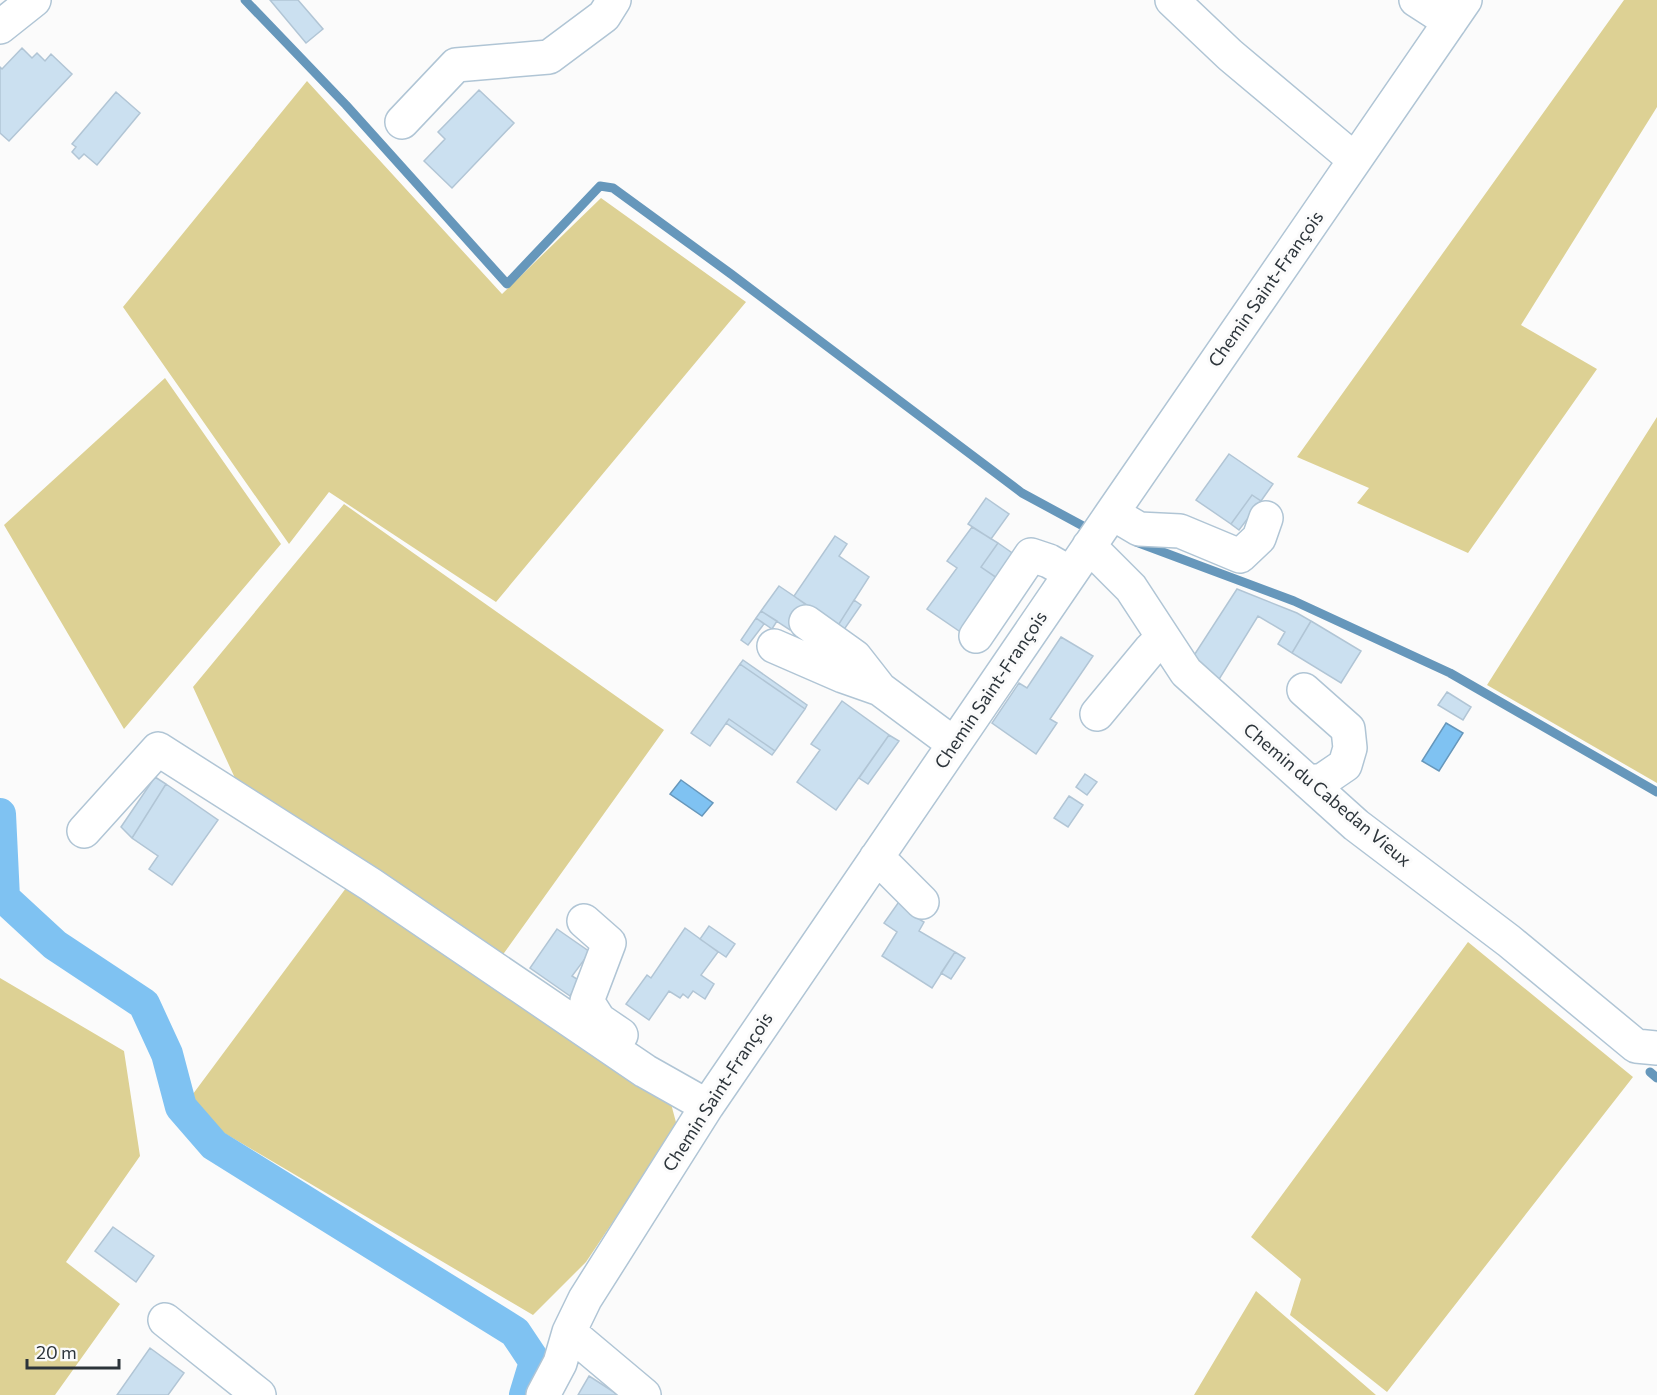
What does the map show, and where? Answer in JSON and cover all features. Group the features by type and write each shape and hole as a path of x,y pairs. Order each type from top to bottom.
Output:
{"street":[{"path":"0,27 34,0"},
{"path":"402,122 456,65 549,57 604,16 614,0"},
{"path":"1172,0 1230,55 1355,160"},
{"path":"1416,0 1457,11"},
{"name":"Chemin Saint-François","path":"543,1395 560,1363 569,1332 585,1299 696,1100 876,858 1457,11"},
{"path":"1100,530 1180,531 1240,556 1259,538 1266,518"},
{"name":"Chemin du Cabedan Vieux","path":"1100,530 1131,588 1186,672 1356,825 1509,941 1636,1046 1657,1048"},
{"path":"976,636 1031,555 1049,561 1070,573"},
{"path":"806,622 855,657 880,689 954,744"},
{"path":"1097,714 1162,638"},
{"path":"774,646 843,676 880,689"},
{"path":"1304,690 1348,729 1350,748 1345,765 1323,780 1308,782"},
{"path":"84,831 158,749 370,884 645,1071 696,1100"},
{"path":"876,858 921,902"},
{"path":"584,921 609,943 587,1001 600,1020 672,1071 696,1100"},
{"path":"165,1320 259,1395"},
{"path":"569,1332 644,1395"}],"shaded area":[{"path":"1624,0 1657,0 1657,107 1521,325 1597,369 1468,553 1357,503 1369,488 1297,457"},
{"path":"307,81 502,294 601,198 746,302 496,602 329,492 289,544 123,307"},
{"path":"165,378 281,544 124,729 4,525"},
{"path":"1657,417 1657,783 1487,685"},
{"path":"344,504 664,730 499,960 240,789 193,687"},
{"path":"346,888 618,1071 670,1100 677,1126 586,1262 533,1315 219,1130 190,1098"},
{"path":"1468,942 1633,1077 1387,1392 1290,1315 1301,1279 1251,1237"},
{"path":"0,978 124,1051 140,1156 66,1262 120,1304 55,1395 0,1395"},
{"path":"1256,1291 1376,1395 1194,1395"}],"water":[{"path":"1446,723 1463,733 1439,771 1422,761"},
{"path":"681,780 713,803 702,816 670,794"}],"building":[{"path":"270,0 298,0 323,29 306,43"},
{"path":"22,48 32,58 37,53 45,61 51,54 72,74 9,141 0,133 0,67 2,69"},
{"path":"479,90 514,123 452,188 424,161 445,139 438,132"},
{"path":"116,92 140,113 97,165 84,154 79,159 72,152 76,147 72,144"},
{"path":"1229,454 1273,484 1261,501 1252,495 1231,524 1196,500"},
{"path":"1252,495 1261,501 1239,530 1231,524"},
{"path":"986,498 1009,514 991,539 968,524"},
{"path":"972,527 998,543 981,567 1000,580 962,633 927,609 957,568 947,561"},
{"path":"835,536 847,544 839,556 869,577 837,627 794,596"},
{"path":"998,543 1018,557 1001,581 981,567"},
{"path":"779,586 807,605 790,630 761,611"},
{"path":"1237,589 1311,621 1292,653 1278,644 1285,632 1258,616 1218,681 1189,663"},
{"path":"854,600 861,605 843,631 837,627"},
{"path":"761,611 777,621 772,629 756,618"},
{"path":"756,618 764,624 748,645 741,640"},
{"path":"1311,621 1361,651 1341,683 1292,653"},
{"path":"1061,637 1093,656 1050,719 1057,723 1036,754 992,723 1019,683 1027,688"},
{"path":"743,660 807,705 805,709 740,664"},
{"path":"740,664 805,709 775,751 729,719 710,746 691,733"},
{"path":"1447,692 1471,707 1463,720 1438,705"},
{"path":"842,701 889,735 836,810 797,782 820,750 811,744"},
{"path":"729,719 775,751 772,755 726,723"},
{"path":"889,735 899,741 868,784 859,778"},
{"path":"1085,774 1097,782 1087,795 1076,787"},
{"path":"155,777 166,784 132,838 121,827"},
{"path":"166,784 218,820 172,885 149,869 158,856 132,838"},
{"path":"1069,796 1083,805 1068,827 1054,818"},
{"path":"903,896 915,904 910,914 924,922 919,931 955,952 932,988 882,956 897,932 884,923"},
{"path":"709,926 735,944 726,957 700,939"},
{"path":"685,928 718,952 701,975 714,984 705,999 693,991 688,998 683,994 680,998 669,991 649,1020 626,1004 647,975 651,978"},
{"path":"557,929 590,952 572,976 580,981 570,996 530,968"},
{"path":"955,952 965,958 951,979 941,973"},
{"path":"113,1227 154,1256 136,1282 95,1251"},
{"path":"150,1348 184,1373 168,1395 117,1395"},
{"path":"589,1376 617,1394 578,1395"}],"waterway":[{"path":"245,0 346,105 507,284 600,186 613,188 1022,493 1083,526 1094,529"},
{"path":"1136,542 1294,601 1450,673 1657,792"},
{"path":"0,814 4,898 55,945 144,1004 167,1054 181,1107 214,1145 515,1332 535,1362 525,1395"},
{"path":"1650,1072 1657,1078"}]}
